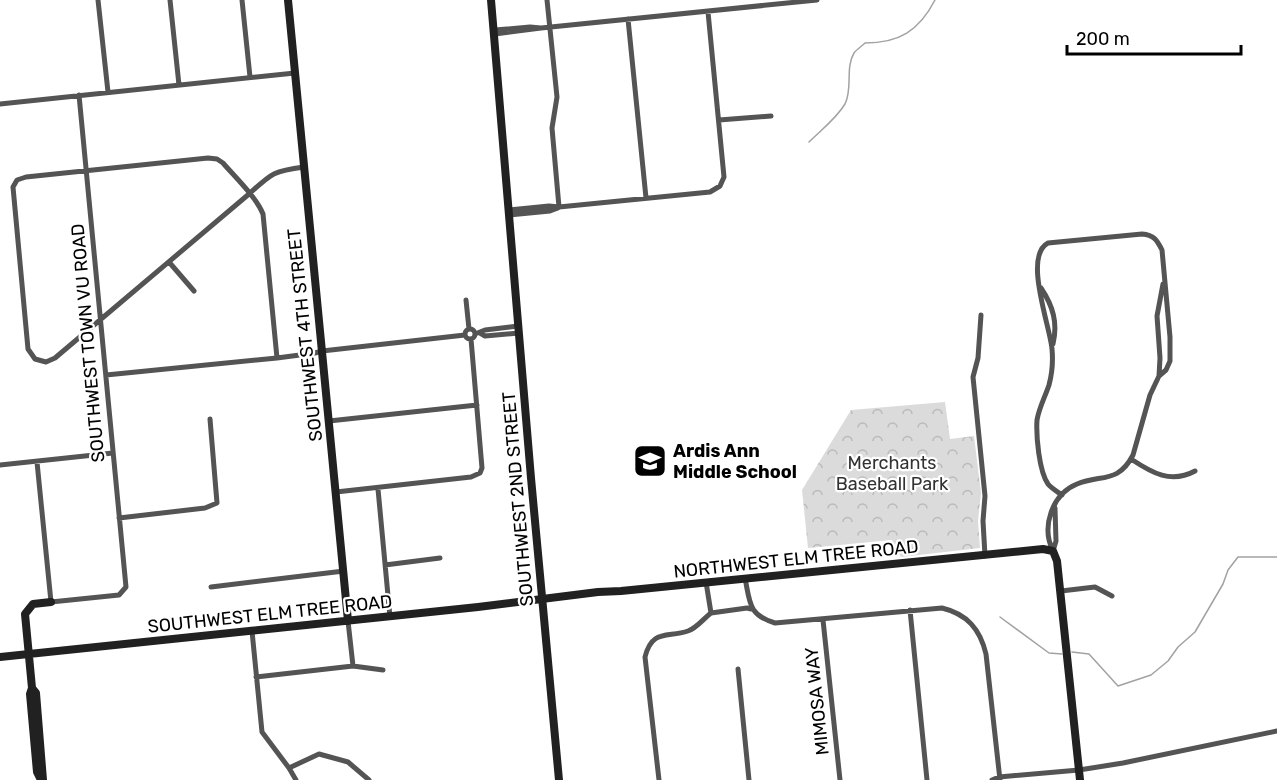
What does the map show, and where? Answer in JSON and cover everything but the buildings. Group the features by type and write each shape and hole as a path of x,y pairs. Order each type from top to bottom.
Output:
{"street":[{"path":"98,0 108,93"},
{"path":"170,0 179,85"},
{"path":"242,0 250,78"},
{"name":"SOUTHWEST 4TH STREET","path":"288,0 353,666"},
{"name":"SOUTHWEST 2ND STREET","path":"491,0 559,780"},
{"path":"547,0 557,98 552,128 560,207"},
{"path":"495,32 817,0"},
{"path":"509,213 550,211 560,207 710,192 720,186 724,177 708,12"},
{"path":"628,19 646,198"},
{"path":"0,104 295,73"},
{"name":"SOUTHWEST TOWN VU ROAD","path":"51,602 119,595 126,587 79,95"},
{"path":"719,120 771,116"},
{"path":"277,358 263,214 249,194 223,163 213,158 23,177 14,183 13,190 28,349 32,357 48,362 101,320 249,194 278,171 304,167"},
{"path":"1052,348 1044,316 1037,263 1042,246 1048,243 1151,235 1157,240 1162,250 1170,337 1170,361 1166,370 1159,376"},
{"path":"169,262 194,291"},
{"path":"1080,780 1058,561 1053,551 1056,541 1055,507 1069,488 1080,482 1110,477 1119,473 1131,459 1150,396 1159,376 1157,316 1164,277"},
{"path":"1040,285 1051,304 1056,320 1056,333 1052,348 1050,383 1037,421 1038,446 1041,468 1048,485 1062,495"},
{"path":"336,492 471,477 480,473 482,468 475,336 470,329 466,300"},
{"path":"981,315 978,358 973,377 986,496 983,521 985,556"},
{"path":"465,335 465,332 470,329"},
{"path":"106,375 277,358 465,335 468,339 485,330 518,330"},
{"path":"329,421 477,405"},
{"path":"119,518 213,506 217,503 210,419"},
{"path":"0,465 113,453"},
{"path":"1131,459 1151,472 1174,478 1195,471"},
{"path":"37,462 51,602 33,604 25,614 32,688 36,693 42,780"},
{"path":"378,489 390,616"},
{"name":"NORTHWEST ELM TREE ROAD","path":"542,599 1043,549 1053,551"},
{"path":"385,565 440,558"},
{"path":"211,587 344,571"},
{"path":"745,578 751,609"},
{"path":"706,582 711,613"},
{"path":"1061,591 1095,587 1112,596"},
{"name":"SOUTHWEST ELM TREE ROAD","path":"0,657 542,599"},
{"path":"659,780 645,657 647,648 657,637 688,631 711,613 747,608 762,619 775,622 823,620 942,608 959,613 968,620 982,638 986,654 999,779"},
{"path":"910,610 927,780"},
{"name":"MIMOSA WAY","path":"823,620 840,780"},
{"path":"252,631 262,732 296,780"},
{"path":"256,677 353,666 383,670"},
{"path":"738,669 749,780"},
{"path":"992,780 1123,763 1277,731"},
{"path":"289,768 318,754 348,762 369,780"}],"green space":[{"name":"Merchants Baseball Park","path":"945,402 950,439 974,436 981,493 978,521 980,548 901,557 892,540 808,548 802,490 851,410"}],"waterway":[{"path":"809,142 845,104 849,91 851,59 855,52 865,43 888,41 907,33 922,20 935,0"},
{"path":"1072,652 1089,654 1118,686 1151,675 1168,661 1178,647 1195,632 1223,584 1228,570 1238,557 1277,557"},
{"path":"1000,617 1049,653 1062,654"}],"place":[{"name":"Ardis Ann Middle School","path":"650,461"}]}
